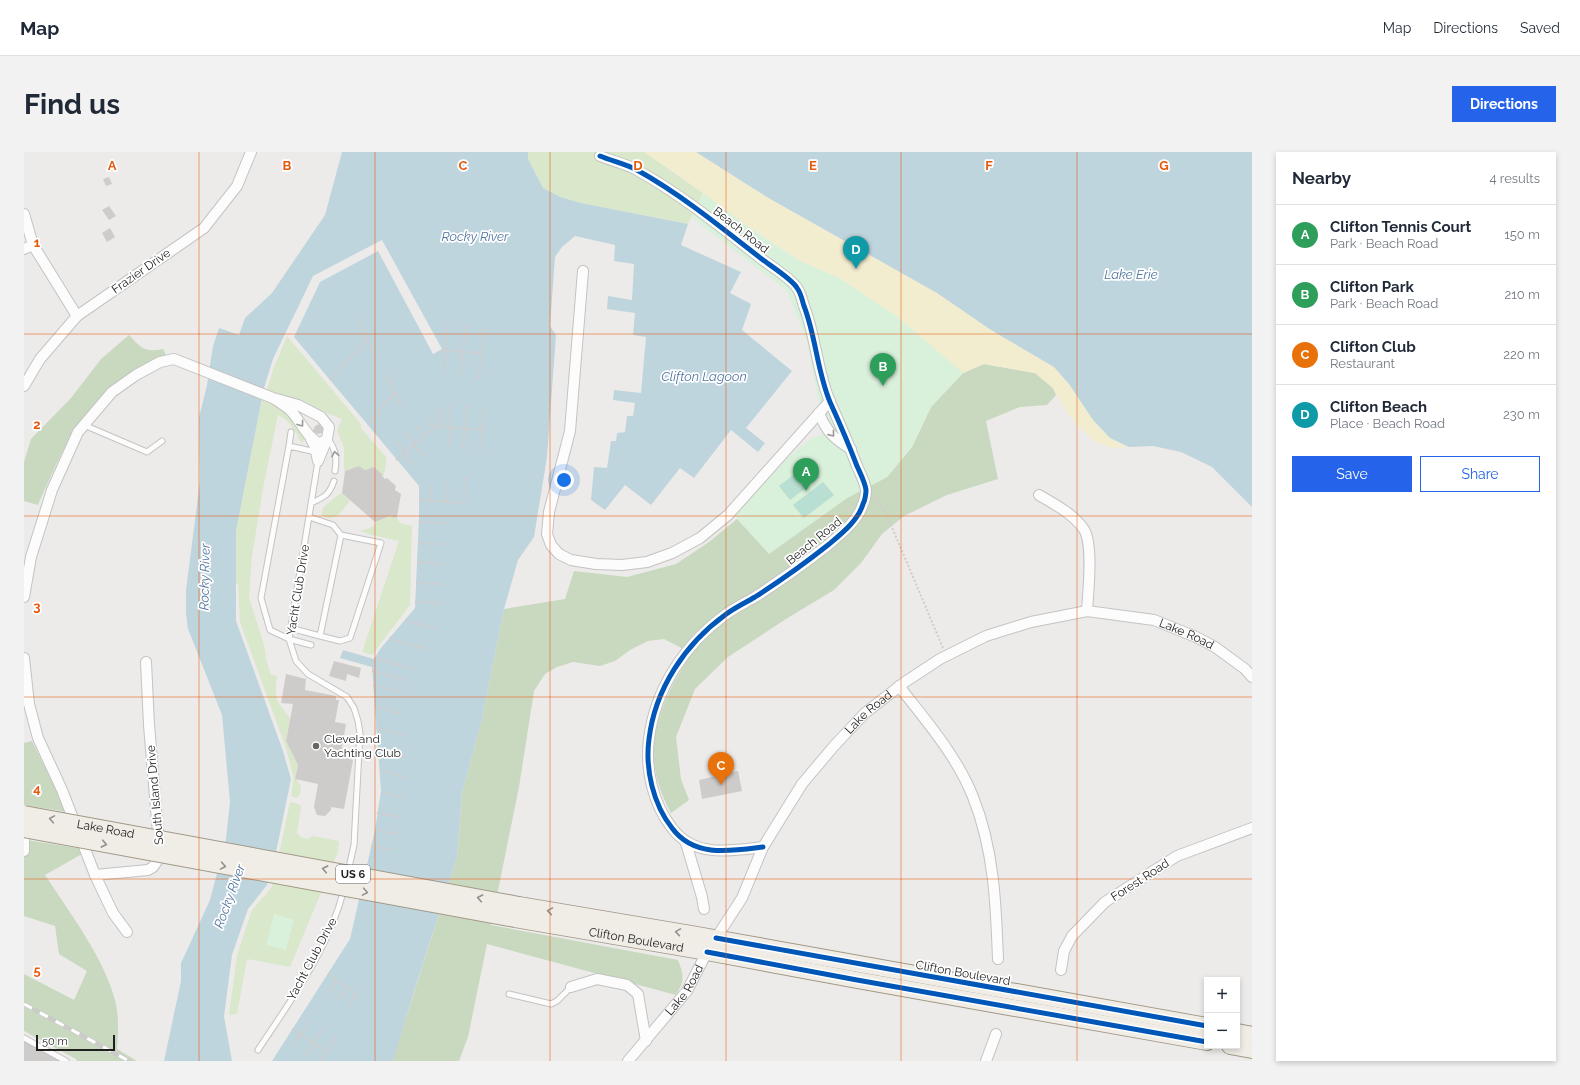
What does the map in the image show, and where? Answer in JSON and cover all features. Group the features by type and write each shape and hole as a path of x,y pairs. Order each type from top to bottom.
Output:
{"main road":[{"name":"Lake Road","path":"24,814 186,851"},
{"name":"Lake Road","path":"24,828 186,851"},
{"name":"Clifton Boulevard","path":"186,851 517,912 707,952 1204,1041"},
{"name":"Clifton Boulevard","path":"517,912 716,938 1204,1025"},
{"path":"1240,1033 1252,1035"},
{"path":"1240,1048 1252,1050"}],"street":[{"name":"Frazier Drive","path":"24,386 40,359 77,316 204,228 237,186 251,152"},
{"name":"Beach Road","path":"600,156 635,169 687,201 797,286 808,315 818,366 830,401 839,419 866,490 863,506 854,520 844,531 804,564 726,614 702,634 684,654 663,691 651,722 648,744 650,772 657,801 672,830 686,843 700,848 728,852 763,847"},
{"path":"24,214 29,247 77,316"},
{"path":"582,271 570,431 549,512 547,534 551,545 559,554 571,560 596,564 622,565 647,562 672,553 700,538 728,514 830,401"},
{"path":"24,597 31,557 52,490 78,432 112,392 136,375 160,362 174,359 273,398 298,405 321,417 329,427 327,439 320,443 316,443 290,410 273,398"},
{"path":"820,413 824,426 837,441 851,450"},
{"path":"310,437 317,457"},
{"name":"Yacht Club Drive","path":"317,457 327,439"},
{"path":"1039,495 1064,510 1084,529 1090,552 1088,611"},
{"name":"Lake Road","path":"628,1061 687,992 707,952 742,898 763,847 802,784 834,746 865,713 899,686 946,656 986,636 1031,622 1088,611 1154,620 1196,637 1215,647 1245,669 1252,677"},
{"path":"24,658 29,704 38,738 62,790 95,875 113,913 127,932"},
{"name":"South Island Drive","path":"95,875 148,870 153,867 160,857 149,725 146,662"},
{"path":"899,686 936,733 958,768 973,797 989,850 996,898 998,959"},
{"path":"24,828 24,851"},
{"name":"Forest Road","path":"1061,970 1064,951 1072,936 1105,902 1177,856 1252,828"},
{"name":"Beach Road","path":"686,843 702,897 704,909"},
{"path":"571,987 598,979 627,985 638,994 646,1041"},
{"path":"986,1061 996,1034"}],"lane":[{"path":"84,425 147,452 162,441"},
{"path":"291,432 261,598 270,630 289,639 311,646"},
{"path":"327,439 334,448 336,455 335,472"},
{"path":"289,446 317,457"},
{"name":"Yacht Club Drive","path":"317,457 309,517 289,639 296,661 308,674 347,697 354,708 358,721 360,733 354,846 347,876"},
{"path":"311,503 325,496 331,490 334,481"},
{"path":"290,628 340,641 350,638 381,544 341,535 333,525 309,517"},
{"path":"320,636 341,535"},
{"name":"Yacht Club Drive","path":"258,1050 303,981 321,947 339,907 345,884"},
{"path":"509,994 551,1004 557,1001 571,987"},
{"path":"24,1038 66,1061"}],"path":[{"path":"358,317 375,357"},
{"path":"442,373 448,322"},
{"path":"460,376 466,325"},
{"path":"479,378 484,327"},
{"path":"330,380 367,339"},
{"path":"444,350 481,353"},
{"path":"387,375 402,408"},
{"path":"368,424 395,392"},
{"path":"449,404 449,446"},
{"path":"463,447 466,405"},
{"path":"438,426 440,408"},
{"path":"480,451 484,408"},
{"path":"426,418 434,428"},
{"path":"416,426 425,436"},
{"path":"396,460 438,426 482,430"},
{"path":"406,433 425,457"},
{"path":"397,442 414,466"},
{"path":"419,500 464,503 465,478"},
{"path":"446,480 446,502"},
{"path":"430,501 431,485"},
{"path":"866,490 874,496 886,513 946,656"},
{"path":"419,522 447,523"},
{"path":"418,543 446,544"},
{"path":"417,562 445,564"},
{"path":"416,583 442,584"},
{"path":"415,602 441,603"},
{"path":"406,619 408,621 435,628"},
{"path":"390,637 394,640 429,649"},
{"path":"375,658 414,669"},
{"path":"372,671 405,680"},
{"path":"374,684 400,692"},
{"path":"375,706 402,714"},
{"path":"376,728 404,735"},
{"path":"378,750 405,757"},
{"path":"380,771 382,770 407,778"},
{"path":"381,792 404,798"},
{"path":"377,813 401,817"},
{"path":"374,830 398,834"},
{"path":"371,846 395,850"},
{"path":"328,974 357,994 349,1006"},
{"path":"328,993 336,980"},
{"path":"338,1000 347,986"},
{"path":"292,1048 310,1020"},
{"path":"305,1056 323,1028"},
{"path":"292,1030 326,1051"},
{"path":"320,1061 336,1036"}],"green space":[{"path":"528,152 644,152 703,193 688,224 581,203 560,197 543,188 528,159"},
{"path":"703,193 744,224 798,260 839,278 895,315 963,373 931,407 912,447 887,477 847,498 769,554 734,515 786,459 812,438 825,434 807,342 787,291 691,217"},
{"path":"129,335 140,346 147,350 163,349 167,357 119,383 100,399 88,412 68,441 38,505 24,501 24,462 31,439 71,398 101,359"},
{"path":"287,336 361,424 361,428 387,458 383,478 382,474 374,467 365,470 359,466 344,471 344,448 337,430 342,419 267,390 273,370"},
{"path":"984,364 1035,373 1053,388 1056,395 1047,405 1020,407 986,421 998,479 947,495 904,516 882,534 861,563 834,590 728,657 695,689 676,737 681,779 689,800 671,813 663,797 658,781 654,752 658,722 663,707 672,685 691,653 664,639 648,641 630,650 615,661 600,666 573,662 557,667 545,674 534,691 519,787 491,925 678,960 683,978 676,995 487,944 468,1037 459,1061 392,1061 457,858 462,793 482,719 504,609 565,599 574,571 627,577 676,564 709,542 737,519 769,553 847,498 887,477 912,447 931,407 963,373"},
{"path":"262,399 280,407 290,414 305,438 302,443 289,423 278,415 264,483 252,556 249,597 264,645 271,675 277,676 277,699 290,718 286,741 298,765 295,779 298,780 298,783 301,785 300,794 297,798 291,796 294,779 286,748 240,622 238,584 235,584 236,531"},
{"path":"809,463 820,477 790,500 779,486"},
{"path":"823,482 834,495 804,518 793,505"},
{"path":"342,493 350,501 341,512 330,518 321,515 323,508"},
{"path":"390,516 393,518 397,517 400,523 412,526 410,605 372,655 362,652 399,541 360,531 370,528 377,521"},
{"path":"32,741 67,812 24,805 24,743"},
{"path":"290,802 299,804 301,807 297,833 301,837 307,839 313,836 339,841 338,852 290,967 247,959 237,1014 229,1015 237,955 252,910 272,887"},
{"path":"27,840 89,850 45,875 86,937 104,970 111,987 118,1015 117,1049 137,1061 77,1061 76,1059 24,1031 24,974 74,1000 87,971 59,954 55,926 24,916 24,857"},
{"path":"274,914 294,920 286,950 266,945"}],"sand":[{"path":"644,152 696,152 765,196 937,293 991,330 1054,367 1069,384 1093,420 1110,438 1129,447 1112,448 1096,442 1082,430 1067,413 1053,388 1035,373 984,364 963,373 895,315 839,278 799,260 744,224 681,177"}],"water":[{"name":"Rocky River","path":"342,152 528,152 528,159 543,188 560,197 581,203 688,224 681,245 741,272 730,293 751,304 742,330 792,371 746,428 765,443 758,452 731,430 694,478 680,468 651,505 625,485 605,510 591,500 594,467 607,468 611,441 616,441 617,433 625,432 627,416 633,416 635,403 613,400 614,390 641,393 646,337 633,335 635,313 607,309 608,296 632,300 634,264 614,261 615,245 575,236 562,247 555,257 550,326 556,335 547,457 534,537 518,560 504,609 482,719 462,793 457,858 394,1058 392,1061 272,1061 350,939 375,830 381,791 372,667 340,658 343,650 374,659 381,648 415,608 419,516 419,486 294,337 320,282 378,251 433,354 442,349 382,240 313,276 273,359 264,388 236,531 236,621 283,751 291,779 275,857 267,885 248,909 232,955 224,1016 232,1061 164,1061 181,981 181,963 210,900 226,839 230,802 222,715 188,629 186,614 186,590 200,481 199,417 207,385 213,346 219,328 239,335 245,318 272,293 325,215"},
{"name":"Lake Erie","path":"696,152 1252,152 1252,507 1212,467 1181,452 1153,446 1129,447 1110,438 1093,420 1069,384 1054,367 991,330 937,293 765,196"}],"building":[{"path":"109,177 112,184 106,186 103,179"},
{"path":"109,206 116,216 109,220 102,210"},
{"path":"110,228 115,237 107,242 102,233"},
{"path":"319,424 323,428 322,433 317,434 313,431 315,426"},
{"path":"359,466 365,470 374,467 385,479 387,478 396,486 395,490 401,494 397,517 393,518 390,516 375,522 342,493 345,471"},
{"path":"334,661 361,668 359,678 347,674 346,681 329,676"},
{"name":"Cleveland Yachting Club","path":"286,674 306,679 305,690 336,696 336,700 339,700 335,722 346,724 341,752 348,754 347,758 353,760 344,809 331,807 331,810 325,816 317,815 314,807 318,784 295,779 298,765 286,741 293,704 281,703"},
{"path":"738,771 742,791 702,799 699,780"},
{"path":"24,1041 61,1061 24,1061"}],"railway":[{"path":"24,1004 129,1061"}],"cycle path":[{"path":"600,156 633,168 670,190 787,277 795,285 800,294 808,318 822,378 830,402 866,491 861,510 853,522 843,532 792,572 725,615 697,640 674,669 665,685 652,721 648,750 648,762 652,786 655,797 665,819 672,828 681,838 702,848 726,851 763,847"},
{"path":"716,938 1204,1025"},
{"path":"707,952 1204,1041"}],"place":[{"name":"Clifton Beach","path":"856,269"},
{"name":"Clifton Park","path":"883,386"},
{"name":"Clifton Tennis Court","path":"806,491"},
{"name":"Cleveland Yachting Club","path":"316,746"},
{"name":"Clifton Club","path":"721,785"}],"water label":[{"name":"Clifton Lagoon","path":"704,376"}]}
